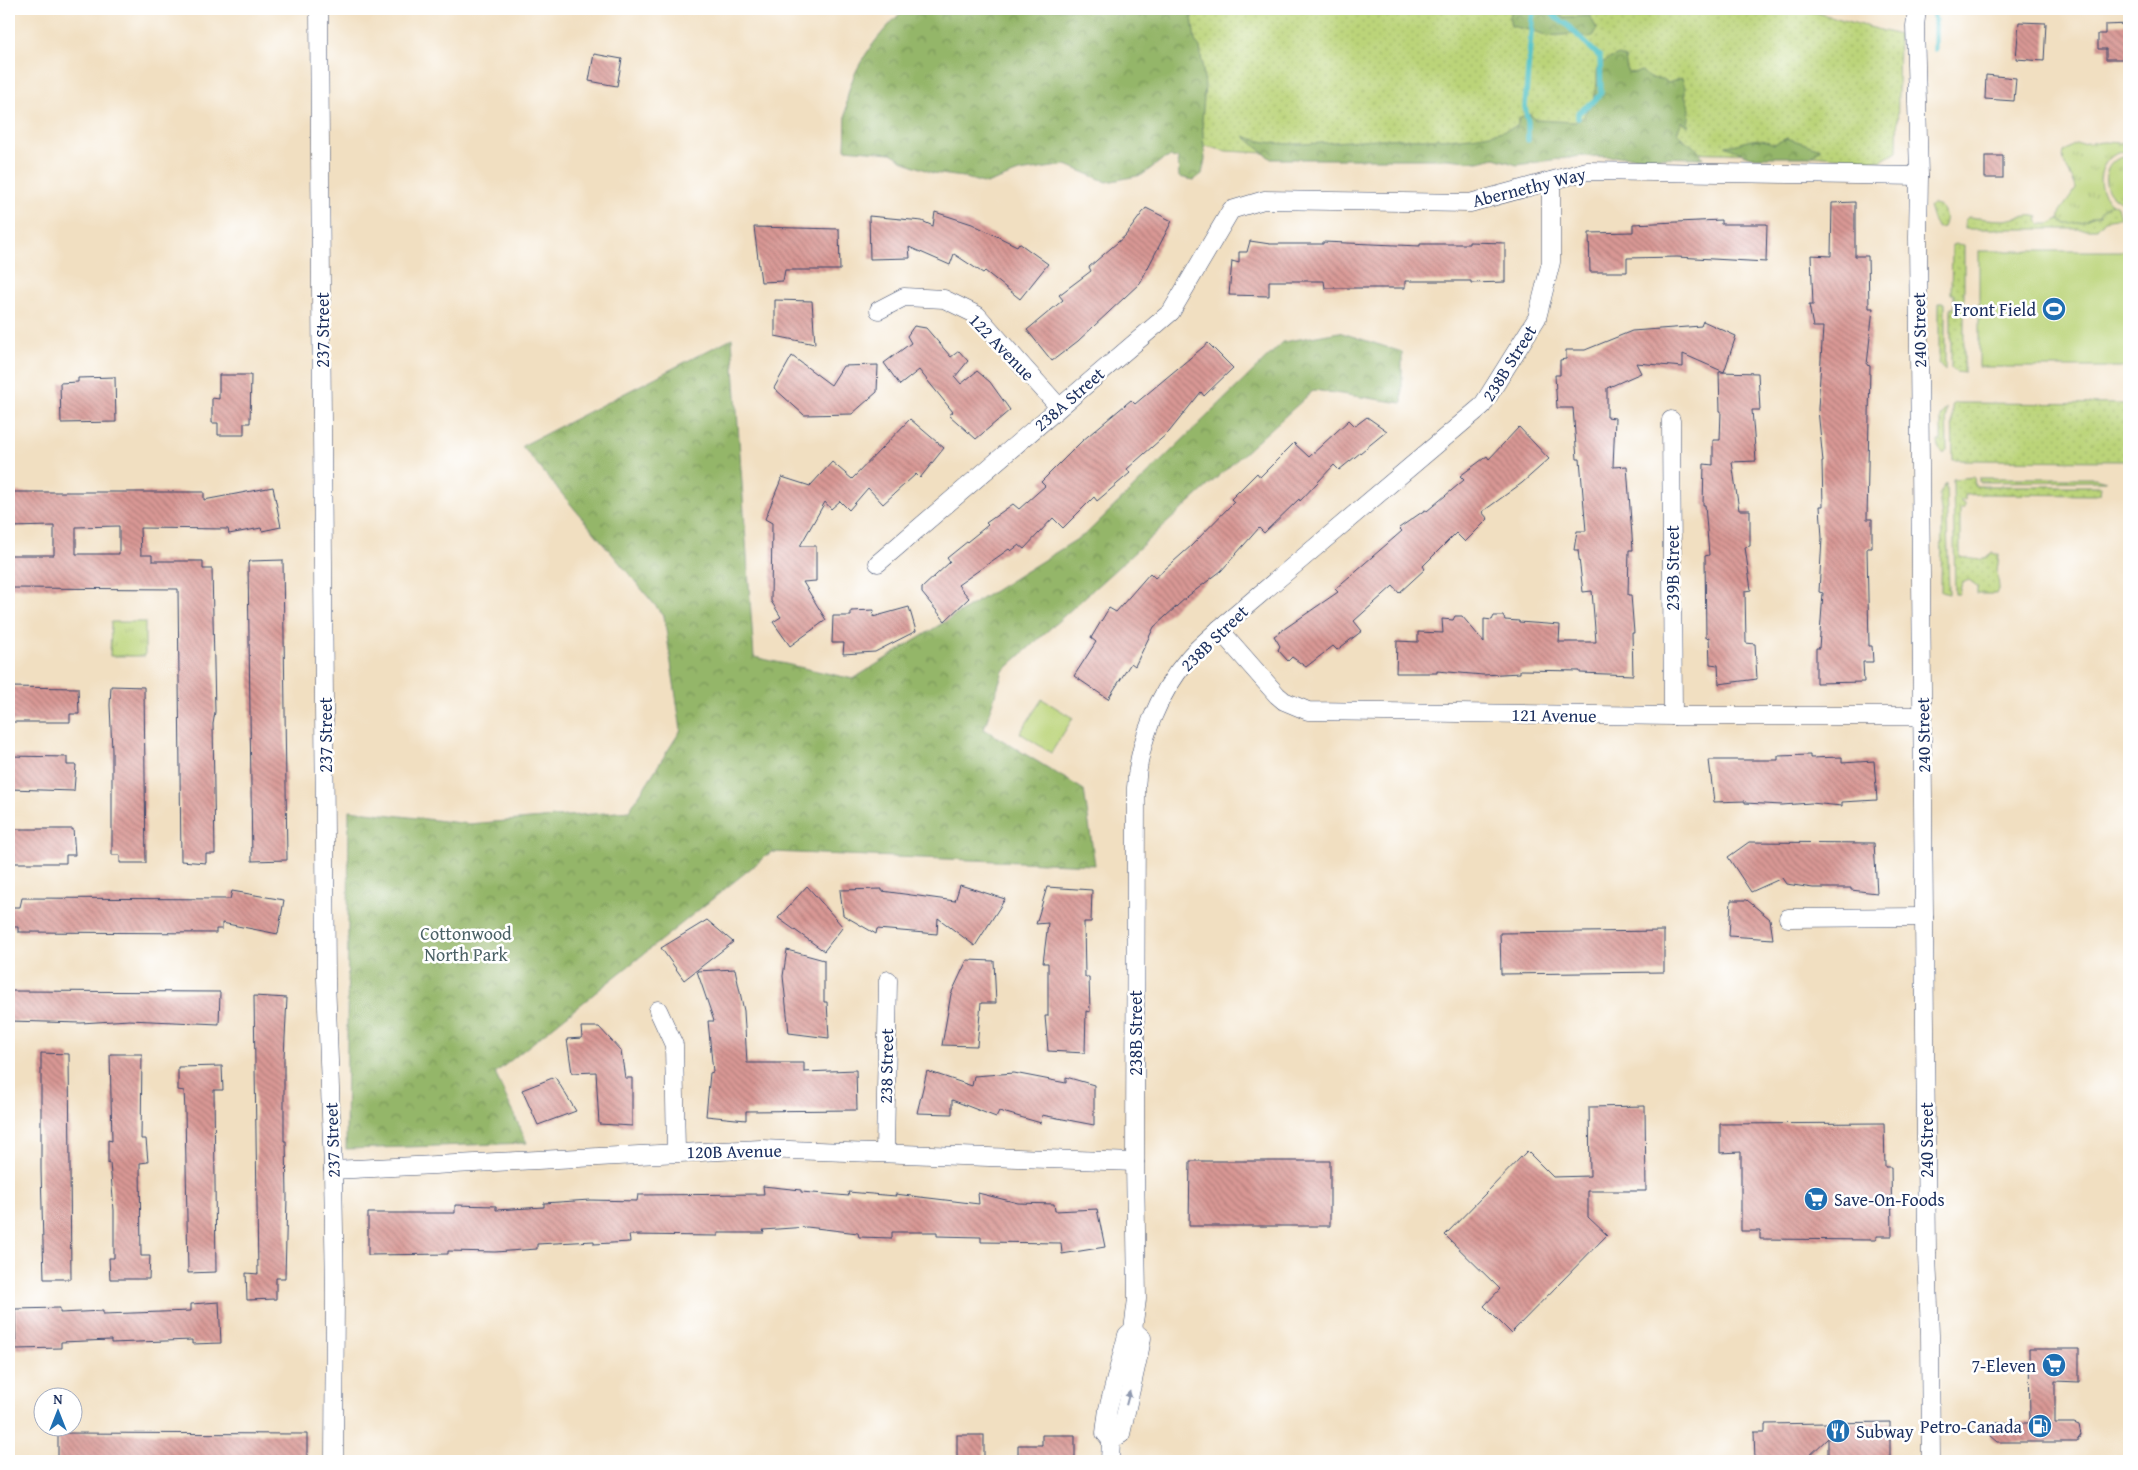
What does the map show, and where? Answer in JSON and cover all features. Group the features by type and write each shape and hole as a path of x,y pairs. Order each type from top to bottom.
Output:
{"street":[{"name":"237 Street","path":"319,9 326,970 333,1170 334,1461"},
{"name":"240 Street","path":"1917,9 1915,26 1919,176 1926,1243 1931,1461"},
{"name":"Abernethy Way","path":"1231,210 1264,200 1470,202 1587,171 1919,176"},
{"name":"238B Street","path":"1110,1461 1111,1440 1105,1433 1108,1409 1126,1335 1134,1330 1137,1299 1135,1162 1137,771 1142,745 1170,685 1188,658 1219,629 1482,406 1537,318 1551,262 1551,181"},
{"name":"238A Street","path":"878,563 1171,312 1231,210"},
{"name":"122 Avenue","path":"879,310 904,297 944,299 977,316 1059,407"},
{"name":"239B Street","path":"1671,420 1673,716"},
{"name":"121 Avenue","path":"1219,629 1277,695 1284,701 1308,711 1673,716 1923,716"},
{"path":"1788,918 1924,917"},
{"name":"238 Street","path":"885,1152 888,980"},
{"path":"658,1010 674,1045 676,1152"},
{"name":"120B Avenue","path":"333,1170 761,1148 1135,1162"}],"green space":[{"path":"905,9 1191,9 1195,41 1200,47 1205,86 1202,120 1205,159 1202,174 1194,180 1179,177 1178,158 1170,157 1162,160 1142,175 1107,182 1066,165 1019,172 986,184 963,177 933,173 905,162 891,153 845,149 847,99 855,74 877,38"},
{"path":"1177,9 1803,9 1899,35 1897,151 1881,161 1812,155 1625,151 1305,155 1226,151 1180,140"},
{"path":"1513,9 1558,9 1563,17 1590,16 1597,29 1594,35 1589,38 1574,34 1548,36 1511,26 1509,17"},
{"path":"1619,55 1625,58 1627,71 1632,73 1642,71 1649,78 1662,79 1668,83 1682,78 1685,96 1690,109 1688,126 1682,121 1677,133 1698,150 1703,158 1581,156 1517,165 1495,158 1478,162 1447,159 1271,159 1244,136 1259,141 1276,143 1313,144 1484,135 1517,126 1520,117 1530,114 1536,120 1575,122 1584,117 1593,99 1599,67 1602,63"},
{"path":"2129,137 2129,151 2120,152 2112,156 2102,171 2100,179 2101,188 2105,196 2112,203 2099,212 2100,215 2081,222 2066,224 2059,219 2061,210 2076,189 2064,161 2064,152 2075,144 2121,143"},
{"path":"1787,138 1821,149 1810,157 1751,157 1725,146 1749,140 1760,140 1774,144"},
{"path":"2129,156 2129,204 2118,200 2110,193 2106,185 2106,177 2108,169 2113,162"},
{"path":"2112,203 2117,206 2120,217 2105,220 2097,229 1965,229 1965,220 1968,217 2004,220 2035,216 2039,217 2037,220 2040,224 2050,224 2059,219 2066,224 2100,215 2099,212"},
{"path":"1933,204 1943,209 1945,219 1943,227 1938,228 1933,220 1929,207"},
{"path":"1952,245 1964,245 1964,373 1956,372 1951,368 1951,308 1954,308 1954,294 1951,294"},
{"name":"Front Field","path":"1979,251 2129,251 2129,367 1979,367"},
{"path":"1939,303 1945,303 1945,371 1939,363"},
{"name":"Cottonwood North Park","path":"1339,332 1402,352 1402,403 1314,390 1003,671 984,729 1084,790 1095,865 771,852 495,1073 527,1143 346,1149 349,810 469,824 629,811 681,730 664,616 522,446 732,338 754,657 853,679 1087,533 1283,342"},
{"path":"1953,404 2129,404 2129,461 1953,460 1952,407"},
{"path":"1946,408 1947,450 1944,454 1939,449 1938,441 1941,441 1941,417"},
{"path":"1974,477 1975,486 2101,486 2100,494 2094,495 1965,495 1965,500 1961,500 1964,508 1960,509 1960,557 1981,559 1992,553 1999,555 1997,572 1999,587 1996,594 1977,594 1977,586 1969,580 1962,583 1959,594 1955,594 1953,479"},
{"path":"1979,478 2095,478 2106,481 1979,482"},
{"path":"1946,483 1949,594 1941,592 1942,519 1939,495"},
{"path":"111,622 145,622 145,656 110,656"},
{"path":"1042,699 1073,718 1051,753 1020,733"}],"building":[{"path":"2019,22 2046,23 2044,61 2016,59"},
{"path":"2128,24 2129,59 2106,59 2106,49 2098,49 2098,34 2105,34 2105,25"},
{"path":"594,54 622,59 617,86 589,81"},
{"path":"1986,75 2016,78 2014,101 1985,99"},
{"path":"1985,156 2003,156 2003,178 1985,178"},
{"path":"1855,202 1855,256 1868,256 1869,308 1873,308 1867,365 1870,366 1867,519 1872,519 1872,548 1867,548 1869,646 1872,646 1873,662 1863,662 1864,682 1816,683 1816,648 1819,648 1823,593 1819,592 1822,538 1820,506 1823,506 1823,462 1818,409 1823,327 1813,327 1809,305 1813,305 1811,255 1831,256 1832,203"},
{"path":"1146,208 1172,221 1140,283 1078,341 1052,361 1027,330 1063,300 1059,295 1091,271 1089,267 1125,236"},
{"path":"935,212 972,224 1017,246 1019,243 1048,264 1020,299 985,271 983,273 954,254 950,265 909,247 910,258 870,259 869,216 922,221 933,226"},
{"path":"1721,220 1721,224 1767,224 1766,262 1677,257 1627,258 1627,272 1590,272 1589,233 1633,232 1633,224"},
{"path":"754,227 839,229 840,270 785,270 783,281 761,282"},
{"path":"1250,241 1270,244 1323,244 1323,242 1420,246 1420,244 1469,244 1469,242 1505,243 1505,282 1405,281 1405,288 1325,288 1324,281 1269,281 1269,296 1229,295 1232,261 1239,263 1239,252 1247,252"},
{"path":"775,300 812,301 815,344 775,336"},
{"path":"1703,321 1736,336 1724,372 1683,354 1683,367 1636,363 1641,373 1607,388 1607,417 1615,418 1613,467 1627,466 1633,550 1629,550 1628,595 1631,595 1634,633 1632,633 1633,675 1580,673 1580,671 1520,670 1520,673 1483,675 1437,671 1437,673 1396,673 1397,641 1418,642 1418,632 1443,633 1442,619 1453,620 1455,616 1462,616 1484,642 1484,619 1492,620 1494,616 1503,616 1505,620 1560,625 1559,642 1596,642 1592,591 1583,592 1578,550 1574,550 1577,531 1586,531 1580,459 1577,459 1573,408 1557,408 1555,375 1560,375 1560,360 1566,359 1566,350 1585,350 1632,331 1701,326"},
{"path":"914,326 926,328 951,357 959,351 968,361 955,377 961,384 977,371 990,382 1010,410 976,439 949,415 953,412 919,370 900,385 884,363 911,343 907,336"},
{"path":"1208,343 1233,368 1204,396 1201,392 1169,432 1127,469 1130,473 1097,501 1094,497 1063,528 1053,518 1024,549 1019,545 1011,551 1009,549 958,585 969,598 945,621 922,593 922,588 950,562 947,558 988,525 986,523 1013,504 1019,509 1045,486 1041,482 1082,441 1131,400 1135,404"},
{"path":"792,356 831,385 843,366 878,365 877,392 852,414 804,415 774,388"},
{"path":"1719,372 1758,373 1760,410 1752,410 1756,461 1732,462 1739,510 1750,510 1750,546 1745,547 1751,590 1745,591 1746,643 1755,644 1757,679 1719,684 1718,665 1710,664 1709,637 1706,638 1705,556 1709,555 1705,505 1703,505 1704,464 1713,465 1713,440 1720,440"},
{"path":"219,375 251,375 250,423 244,423 244,435 218,435 218,423 212,423 212,398 219,399"},
{"path":"115,377 116,422 61,423 60,383 78,382 78,378"},
{"path":"1367,417 1387,431 1339,470 1334,465 1300,501 1299,499 1264,533 1259,528 1221,571 1188,596 1154,627 1135,666 1131,663 1108,699 1074,676 1096,642 1091,638 1109,608 1116,612 1150,573 1155,578 1191,546 1234,502 1231,499 1257,473 1260,477 1294,443 1309,457 1349,420 1355,426"},
{"path":"910,419 944,448 920,478 916,474 883,504 868,488 849,510 840,501 831,509 825,502 800,546 816,546 816,581 803,582 826,620 790,646 773,622 781,617 771,601 772,523 765,519 782,477 810,486 832,462 852,479"},
{"path":"1519,427 1549,459 1522,483 1482,512 1488,519 1465,542 1456,533 1423,566 1425,569 1399,593 1393,586 1354,621 1362,631 1337,650 1333,646 1306,667 1292,657 1288,661 1278,650 1280,646 1274,636 1338,592 1335,589 1402,531 1399,528 1425,510 1427,511 1464,480 1460,476 1487,456 1489,459"},
{"path":"273,487 281,527 262,531 261,528 229,534 228,529 140,528 141,555 152,555 152,561 203,561 203,569 212,569 215,854 206,854 206,863 181,861 178,589 9,588 9,555 54,555 54,526 9,527 9,492 204,492 204,500","holes":["119,526 119,554 76,554 76,527"]},
{"path":"283,560 287,860 252,861 248,563 250,561"},
{"path":"909,607 916,631 875,652 843,654 844,643 832,643 833,616 851,616 851,611 874,610 873,617"},
{"path":"111,686 144,687 146,863 120,863 120,855 112,855"},
{"path":"9,687 78,688 79,714 70,714 70,722 9,722"},
{"path":"1810,755 1810,758 1842,757 1842,763 1874,761 1877,800 1842,802 1842,806 1811,803 1782,805 1745,803 1745,801 1714,802 1709,760 1778,760 1778,756"},
{"path":"9,756 67,757 67,765 76,765 74,791 9,789"},
{"path":"9,829 73,829 75,855 66,855 66,863 9,863"},
{"path":"1749,842 1874,843 1877,893 1851,890 1851,888 1813,888 1786,884 1782,878 1751,892 1728,857"},
{"path":"960,885 1005,899 975,946 938,918 937,934 877,929 876,934 843,915 840,890 882,889 882,891 955,901"},
{"path":"807,886 843,927 824,951 778,918"},
{"path":"1047,887 1092,890 1091,922 1084,922 1085,977 1089,977 1090,1012 1086,1011 1085,1053 1048,1051 1045,1016 1048,1016 1048,963 1043,963 1048,923 1036,924"},
{"path":"232,891 284,900 278,934 222,923 222,929 216,929 216,933 18,932 18,927 9,927 9,907 20,907 22,898 230,899"},
{"path":"1731,900 1747,900 1770,919 1773,939 1729,936"},
{"path":"707,920 733,942 684,980 661,948"},
{"path":"1664,931 1664,972 1501,974 1500,933"},
{"path":"787,950 824,960 824,1002 827,1002 829,1038 789,1033 783,976"},
{"path":"967,960 994,961 996,1003 981,1003 977,1046 942,1045 951,994"},
{"path":"735,969 744,1011 747,1063 804,1063 804,1072 856,1070 857,1110 746,1111 746,1120 706,1116 710,1073 713,1072 708,1021 714,1021 697,971"},
{"path":"11,991 220,992 219,1024 129,1020 81,1023 10,1021"},
{"path":"254,996 287,998 284,1057 284,1141 286,1141 287,1197 285,1278 276,1278 276,1299 247,1300 246,1273 258,1274"},
{"path":"581,1027 599,1027 621,1051 625,1078 632,1078 632,1126 599,1124 596,1072 572,1073 567,1039 582,1038"},
{"path":"41,1053 69,1054 71,1279 44,1279 41,1170"},
{"path":"110,1054 142,1054 141,1139 146,1139 148,1162 140,1163 141,1256 150,1256 149,1279 110,1279 109,1258 114,1258 114,1210 110,1163 108,1164 108,1140 112,1141"},
{"path":"222,1066 223,1090 214,1090 216,1272 188,1273 185,1111 184,1091 178,1090 178,1067"},
{"path":"927,1071 972,1086 974,1076 1014,1073 1066,1083 1066,1077 1094,1085 1094,1125 1042,1115 1041,1123 999,1111 996,1117 952,1100 952,1114 917,1113"},
{"path":"555,1077 576,1111 538,1125 522,1090"},
{"path":"1645,1106 1646,1191 1588,1191 1588,1217 1607,1235 1511,1333 1484,1306 1500,1289 1445,1235 1527,1151 1553,1177 1590,1176 1589,1107"},
{"path":"1884,1123 1885,1167 1891,1167 1892,1236 1876,1236 1876,1240 1760,1239 1760,1231 1741,1231 1741,1152 1720,1153 1720,1124"},
{"path":"1190,1161 1330,1161 1330,1226 1189,1226"},
{"path":"763,1186 801,1190 801,1192 849,1196 848,1192 896,1196 895,1194 979,1204 978,1193 1018,1203 1054,1204 1055,1211 1097,1209 1105,1247 1062,1254 1061,1243 981,1242 981,1237 937,1236 937,1232 892,1232 892,1238 859,1237 858,1233 807,1227 763,1230 764,1233 718,1233 718,1236 629,1235 630,1242 594,1244 594,1241 537,1244 537,1249 495,1252 448,1251 448,1254 368,1255 368,1213 455,1213 455,1205 496,1206 496,1210 544,1207 544,1203 590,1200 637,1201 638,1195 764,1194"},
{"path":"219,1302 221,1343 192,1344 192,1340 111,1343 111,1340 61,1342 61,1348 16,1349 15,1309 60,1308 60,1313 103,1311 103,1314 191,1311 191,1304"},
{"path":"2029,1349 2079,1349 2079,1382 2055,1381 2055,1423 2074,1423 2079,1425 2081,1435 2076,1442 1997,1442 1990,1436 1990,1429 1996,1423 2030,1423"},
{"path":"1890,1422 1890,1461 1828,1461 1828,1438 1804,1461 1755,1461 1754,1432 1765,1432 1765,1424"},
{"path":"82,1433 307,1434 307,1461 58,1461 58,1438 82,1438"},
{"path":"957,1435 984,1435 984,1461 957,1461"},
{"path":"1042,1435 1075,1435 1075,1461 1018,1461 1018,1445 1042,1445"}],"waterway":[{"path":"1528,140 1528,122 1525,107 1533,9"},
{"path":"1549,9 1556,18 1566,24 1600,57 1601,93 1578,113 1578,118"},
{"path":"1932,9 1935,20 1935,49"}],"place":[{"name":"Front Field","path":"2054,309"},
{"name":"Save-On-Foods","path":"1816,1199"},
{"name":"7-Eleven","path":"2054,1365"},
{"name":"Petro-Canada","path":"2040,1426"},
{"name":"Subway","path":"1838,1431"}]}
